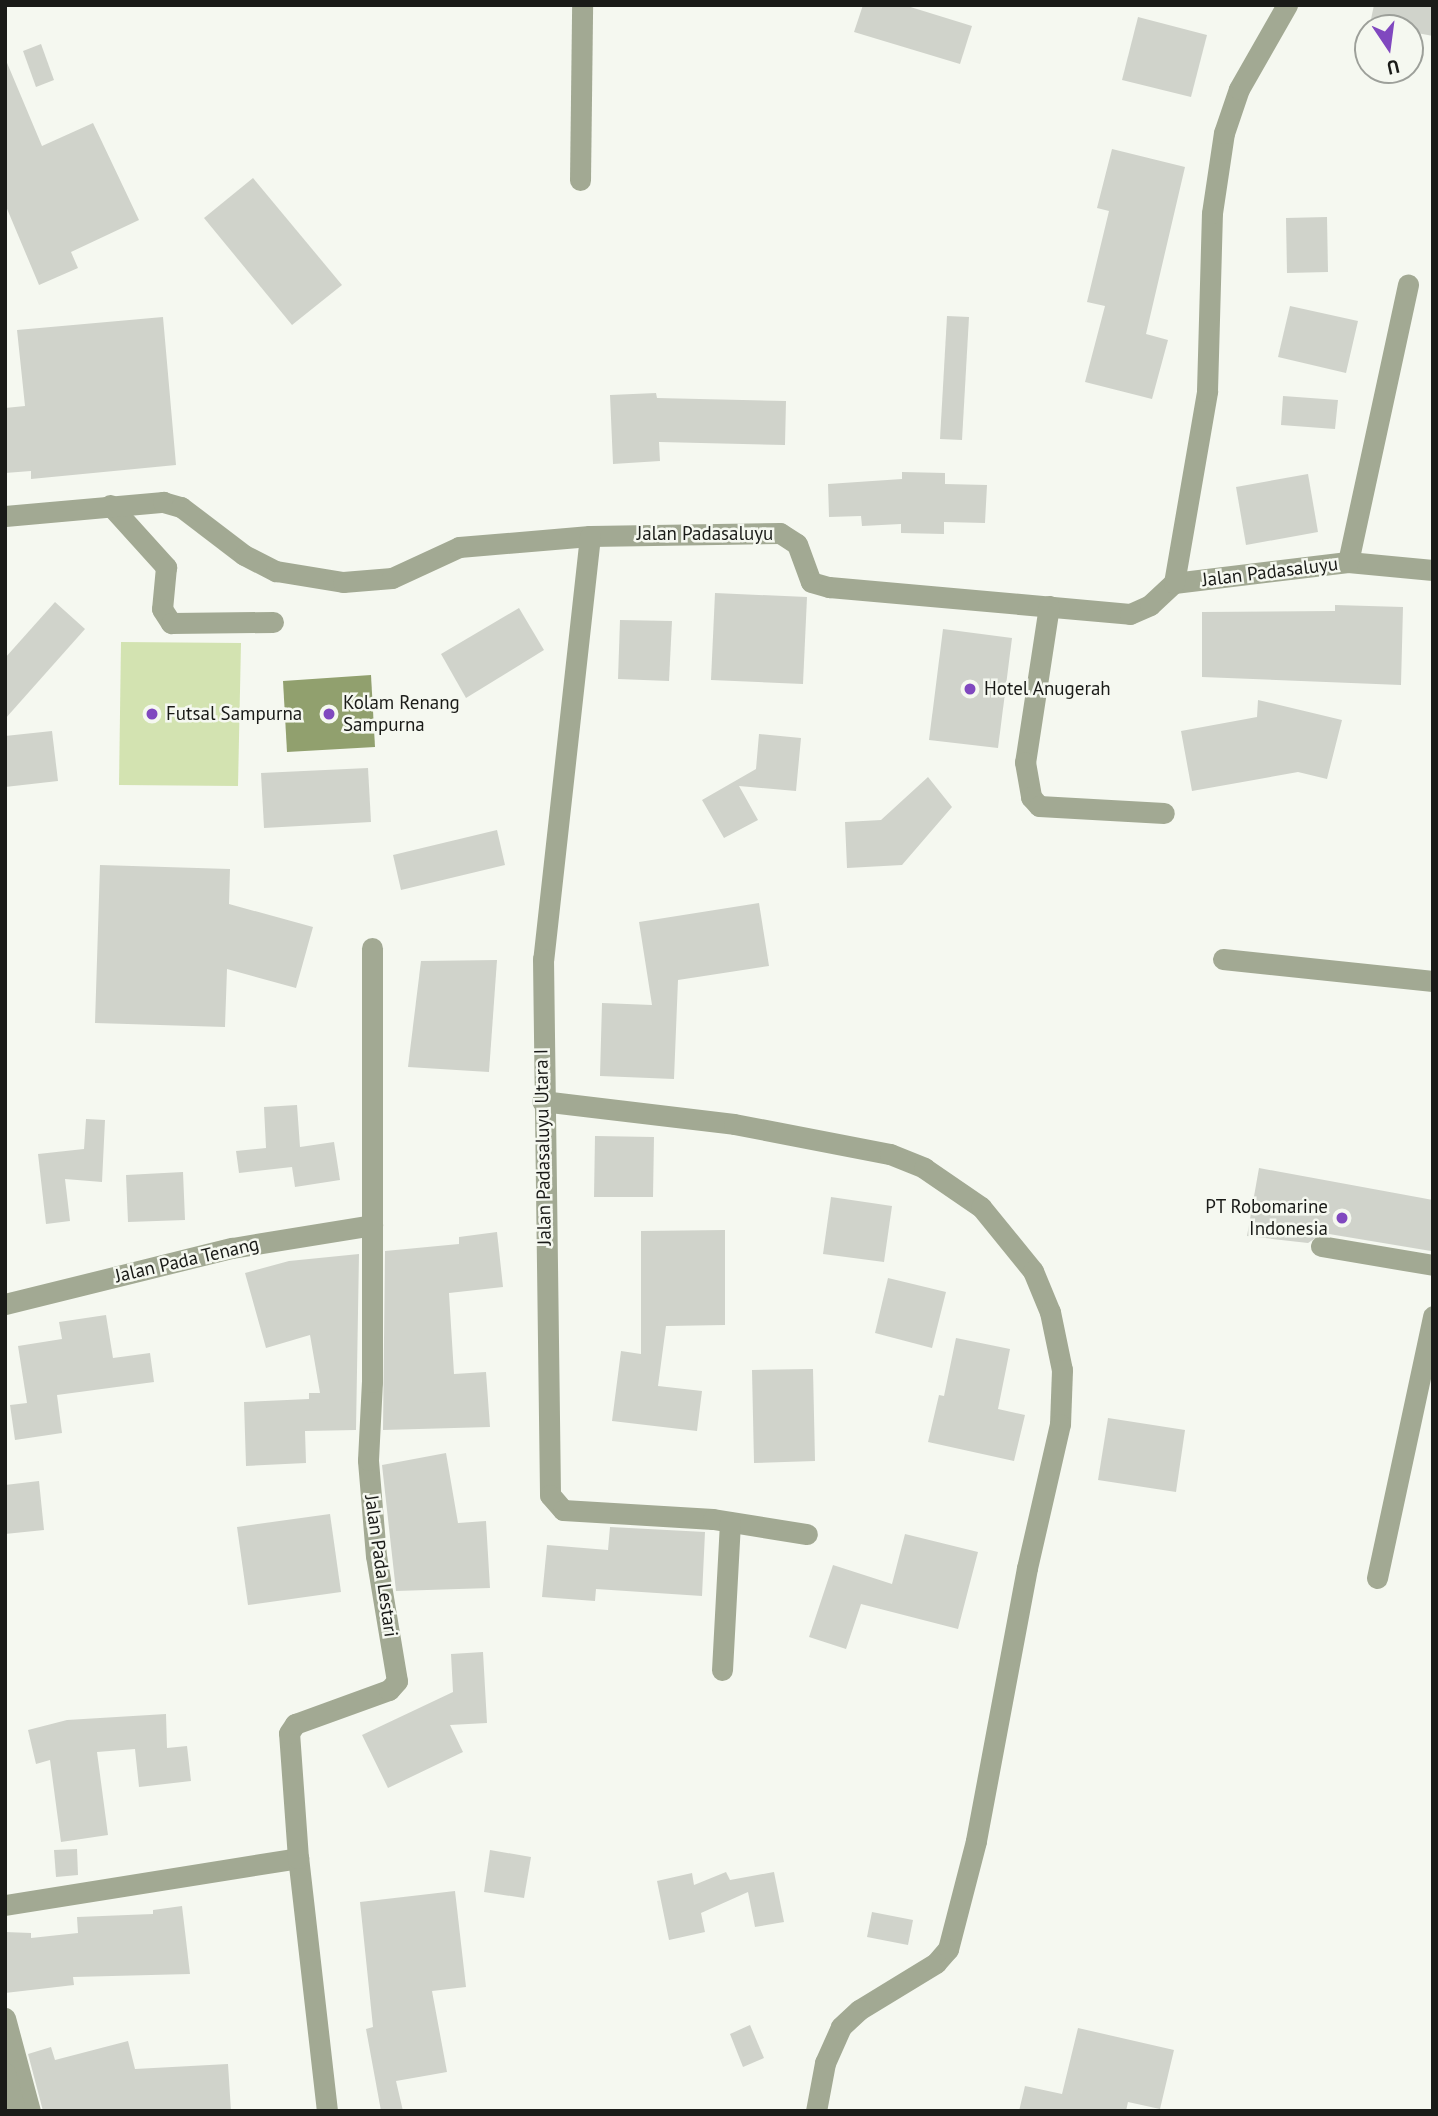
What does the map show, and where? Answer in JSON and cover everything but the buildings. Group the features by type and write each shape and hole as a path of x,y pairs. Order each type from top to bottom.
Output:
{"street":[{"path":"580,180 582,5"},
{"path":"1174,583 1207,391 1212,213 1224,133 1239,89 1287,5"},
{"path":"1348,562 1408,285"},
{"name":"Jalan Padasaluyu","path":"5,516 110,505 174,504 244,555 276,570 343,582 392,578 450,549 590,536 780,533 790,535 797,544 811,582 829,587 1130,614 1150,605 1174,583 1348,562 1433,570"},
{"path":"110,505 166,567 162,609 171,623 273,622"},
{"name":"Jalan Padasaluyu Utara I","path":"590,536 543,959 541,1101 548,1482 553,1503 563,1510 730,1522 807,1534"},
{"path":"1049,606 1024,762 1031,797 1039,806 1164,813"},
{"name":"Jalan Pada Lestari","path":"327,2111 298,1858 290,1729 389,1690 397,1681 376,1556 368,1460 372,1225 372,948"},
{"path":"1223,959 1433,981"},
{"path":"541,1101 734,1124 890,1154 924,1168 981,1207 1033,1271 1050,1312 1062,1370 1062,1410 976,1841 948,1949 936,1963 859,2010 841,2027 825,2063 816,2111"},
{"name":"Jalan Pada Tenang","path":"5,1304 232,1248 372,1225"},
{"path":"1321,1246 1433,1265"},
{"path":"1377,1578 1433,1316"},
{"path":"722,1670 730,1522"},
{"path":"5,1905 298,1858"},
{"path":"5,2018 30,2111"},
{"path":"5,2073 15,2111"}],"shaded area":[{"path":"121,642 241,643 238,786 119,785"},
{"name":"Kolam Renang Sampurna","path":"371,675 375,747 287,752 283,681"}],"place":[{"name":"Hotel Anugerah","path":"970,689"},
{"name":"Futsal Sampurna","path":"152,714"},
{"name":"Kolam Renang Sampurna","path":"329,714"},
{"name":"PT Robomarine Indonesia","path":"1342,1218"}]}
